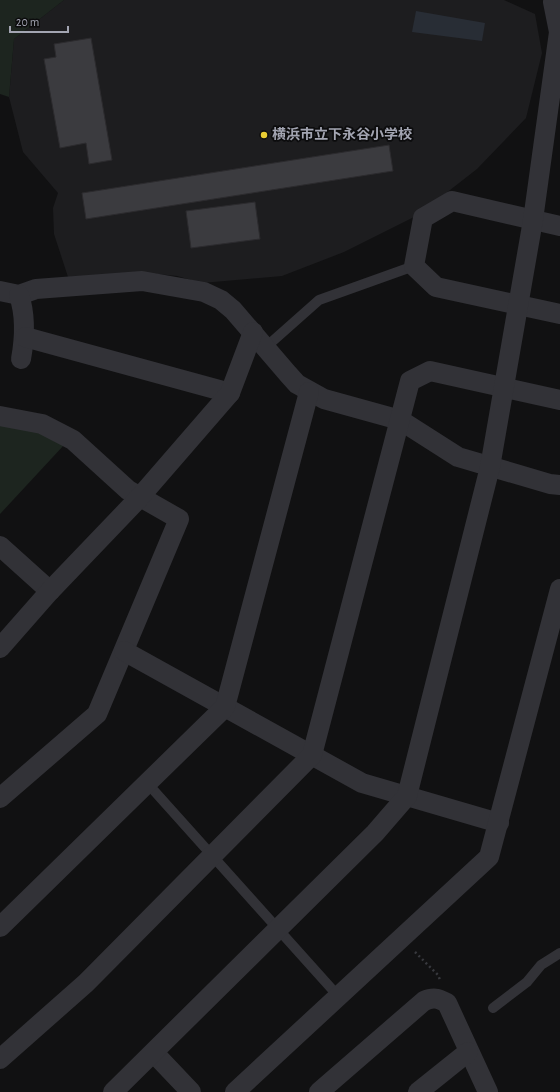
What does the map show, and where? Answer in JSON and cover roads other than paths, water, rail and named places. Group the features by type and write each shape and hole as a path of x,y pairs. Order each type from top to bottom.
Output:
{"street":[{"path":"113,1092 278,931 375,833 406,796 490,467 533,220 559,32 554,2"},
{"path":"560,226 452,201 423,218 414,266 436,286 560,314"},
{"path":"9,293 36,289 142,281 204,292 221,300 233,310 297,384 309,392 324,399 400,420 458,457 550,484 560,485"},
{"path":"9,293 23,307 25,337 21,359"},
{"path":"0,648 50,591 139,498 230,393 253,332"},
{"path":"25,337 230,393"},
{"path":"0,1059 86,983 312,754 410,381 430,370 560,400"},
{"path":"0,927 148,784 225,707 309,392"},
{"path":"0,416 42,424 73,440 128,490 139,498 179,519 97,714 0,798"},
{"path":"0,546 50,591"},
{"path":"235,1092 489,857 499,824 560,589"},
{"path":"124,651 362,783 499,824"},
{"path":"319,1092 424,1001 433,998 440,999 447,1003 468,1052 488,1092"},
{"path":"418,1092 468,1052"},
{"path":"154,1053 191,1092"}],"lane":[{"path":"266,347 319,300 414,266"},
{"path":"148,784 213,855 278,931 339,997"},
{"path":"493,1008 526,982 542,965 560,953"}],"place":[{"name":"横浜市立下永谷小学校","path":"264,135"}]}
